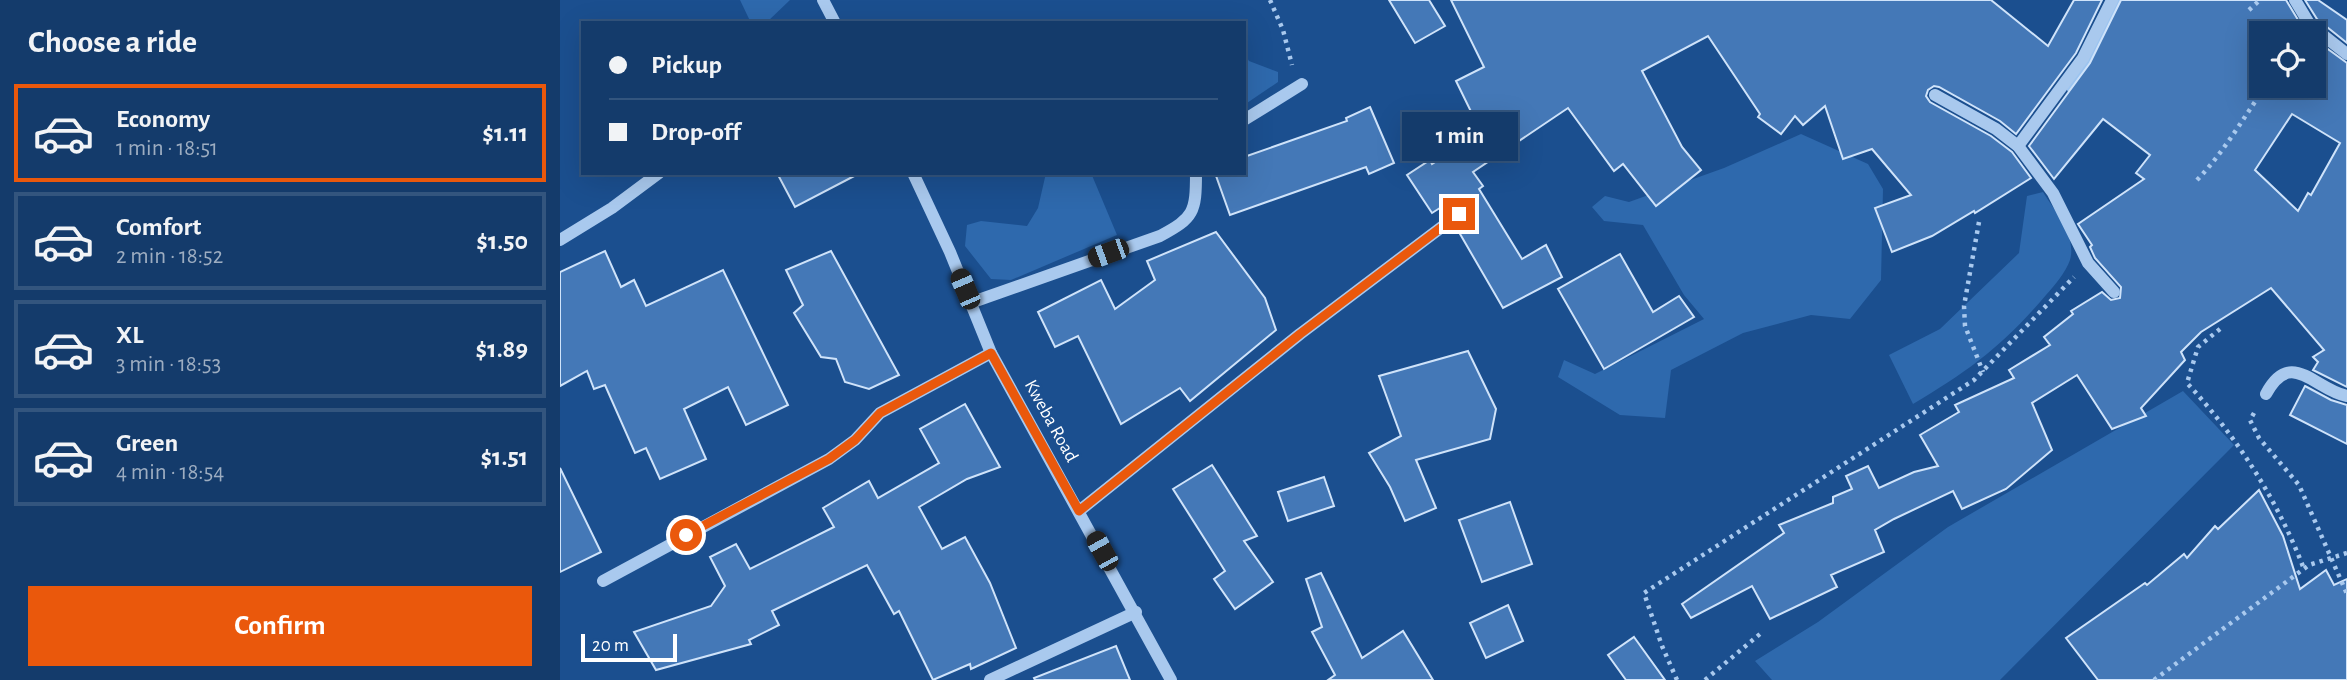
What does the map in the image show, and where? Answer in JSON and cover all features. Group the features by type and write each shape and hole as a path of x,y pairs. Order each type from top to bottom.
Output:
{"street":[{"path":"823,0 833,21"},
{"path":"2018,146 2083,58 2112,0"},
{"path":"2295,0 2310,24 2347,54"},
{"path":"1246,119 1299,85"},
{"path":"1935,95 1996,129 2018,146 2053,193 2088,263 2114,292"},
{"path":"560,240 656,175"},
{"name":"Kweba Road","path":"914,175 950,252 991,353 1136,612 1171,680"},
{"path":"970,303 1160,236 1178,226 1190,216 1196,202 1196,175"},
{"path":"1079,511 1300,334 1459,214"},
{"path":"603,581 829,459 855,440 880,413 991,353"},
{"path":"2266,394 2272,382 2289,372 2304,374 2334,394 2347,396"},
{"path":"990,680 1136,612"}],"path":[{"path":"1270,0 1283,30 1299,85"},
{"path":"2249,10 2260,0"},
{"path":"2197,180 2229,143 2258,98"},
{"path":"1979,222 1964,306 1965,326 1983,372"},
{"path":"1677,680 1644,593 1983,372 2088,263"},
{"path":"2220,329 2198,346 2187,383 2222,421 2272,498 2304,569"},
{"path":"2266,394 2250,420 2259,438 2299,485 2347,594"},
{"path":"2154,680 2304,569 2347,553"},
{"path":"1705,680 1760,634"}],"shaded area":[{"path":"740,0 790,0 768,21 750,21"},
{"path":"1246,56 1249,61 1278,72 1278,82 1246,104"},
{"path":"1801,134 1868,164 1883,189 1881,280 1850,319 1811,315 1743,333 1671,370 1665,418 1620,415 1558,377 1564,360 1595,374 1704,319 1684,295 1643,225 1604,221 1592,207 1605,196 1629,202 1724,168"},
{"path":"1046,175 1092,175 1117,235 1011,280 991,279 965,246 967,225 981,221 1027,226 1038,208"},
{"path":"2043,192 2063,224 2070,242 2070,260 2066,269 2031,313 2000,343 1952,380 1913,404 1889,355 1940,329 2019,253 2027,196"},
{"path":"2183,391 2234,445 2000,680 1772,680 1755,661 1818,622 1948,527"}],"building":[{"path":"1389,0 1429,0 1445,26 1415,43"},
{"path":"1451,0 1991,0 2048,46 2074,0 2102,0 2076,53 2016,134 2000,121 1939,87 1934,86 1928,90 1926,96 1930,102 1991,136 2012,152 2031,178 1932,236 1892,252 1875,208 1911,195 1872,149 1843,159 1825,106 1803,125 1795,116 1781,134 1758,117 1760,114 1708,36 1642,71 1682,147 1701,170 1656,206 1623,164 1614,171 1568,108 1473,172 1483,186 1479,189 1522,259 1546,245 1562,277 1503,308 1456,227 1467,218 1466,209 1457,205 1447,212 1443,206 1432,213 1407,175 1430,160 1432,164 1481,132 1456,81 1484,67"},
{"path":"2121,0 2286,0 2299,21 2249,21 2249,98 2326,98 2326,48 2347,63 2347,387 2313,370 2318,362 2313,357 2324,350 2271,288 2201,332 2181,352 2185,360 2141,408 2146,416 2112,429 2077,375 2032,403 2052,450 2006,489 1962,509 1953,491 1894,519 1875,530 1884,552 1831,575 1837,587 1770,619 1752,586 1691,618 1682,604 1784,533 1779,525 1833,503 1833,497 1852,489 1846,476 1868,466 1879,488 1914,472 1938,466 1920,435 1959,412 1955,405 2014,378 2009,370 2050,345 2044,337 2073,314 2071,311 2102,292 2111,300 2120,298 2121,287 2095,258 2090,247 2092,245 2078,224 2144,179 2136,173 2150,155 2103,119 2054,179 2029,146 2090,63","holes":["2292,114 2340,143 2311,195 2308,193 2298,211 2255,170"]},
{"path":"2305,0 2318,0 2347,20 2347,43 2326,26 2326,21 2317,19"},
{"path":"1370,107 1394,163 1369,174 1366,167 1230,215 1216,175 1246,175 1246,156 1347,121 1346,118"},
{"path":"778,175 856,175 795,207"},
{"path":"1216,232 1265,298 1276,330 1190,401 1180,388 1121,424 1078,336 1055,347 1038,312 1101,280 1115,309 1155,280 1147,261"},
{"path":"605,251 621,287 634,280 646,306 723,270 788,405 746,425 728,387 684,409 706,459 660,479 646,448 635,453 605,385 594,389 587,371 560,386 560,272"},
{"path":"831,251 899,375 869,389 845,382 836,359 821,357 794,313 803,305 786,270"},
{"path":"1620,254 1653,312 1679,296 1694,317 1604,369 1558,289"},
{"path":"1468,351 1496,409 1490,439 1416,460 1436,508 1405,521 1390,487 1369,453 1401,436 1379,376"},
{"path":"2305,386 2347,405 2347,444 2290,415"},
{"path":"965,404 1000,467 967,479 919,507 942,549 965,537 990,583 1016,648 971,669 970,664 933,680 899,611 894,614 867,565 772,611 779,625 749,640 751,644 656,670 634,632 711,606 725,586 710,557 736,544 750,569 834,527 823,508 869,481 878,498 939,463 920,429"},
{"path":"1212,465 1257,536 1244,541 1273,582 1235,609 1214,579 1225,571 1173,489"},
{"path":"560,468 601,552 560,572"},
{"path":"1324,477 1334,506 1288,521 1278,492"},
{"path":"2259,490 2283,536 2300,589 2326,570 2334,585 2347,579 2347,680 2098,680 2066,638 2145,583 2147,585 2184,554 2187,558 2215,526 2218,529"},
{"path":"1510,502 1532,564 1482,582 1459,520"},
{"path":"1321,573 1362,658 1403,631 1433,680 1328,680 1335,675 1312,632 1322,627 1306,579"},
{"path":"1508,605 1523,641 1486,658 1470,623"},
{"path":"1634,637 1665,680 1626,680 1608,655"},
{"path":"1116,646 1130,680 1034,678"}],"waterway":[{"path":"2072,89 2095,55 2118,0"}],"route":[{"path":"686,535 829,459 855,440 880,413 991,353 1079,511 1300,334 1403,259 1459,214"}]}
